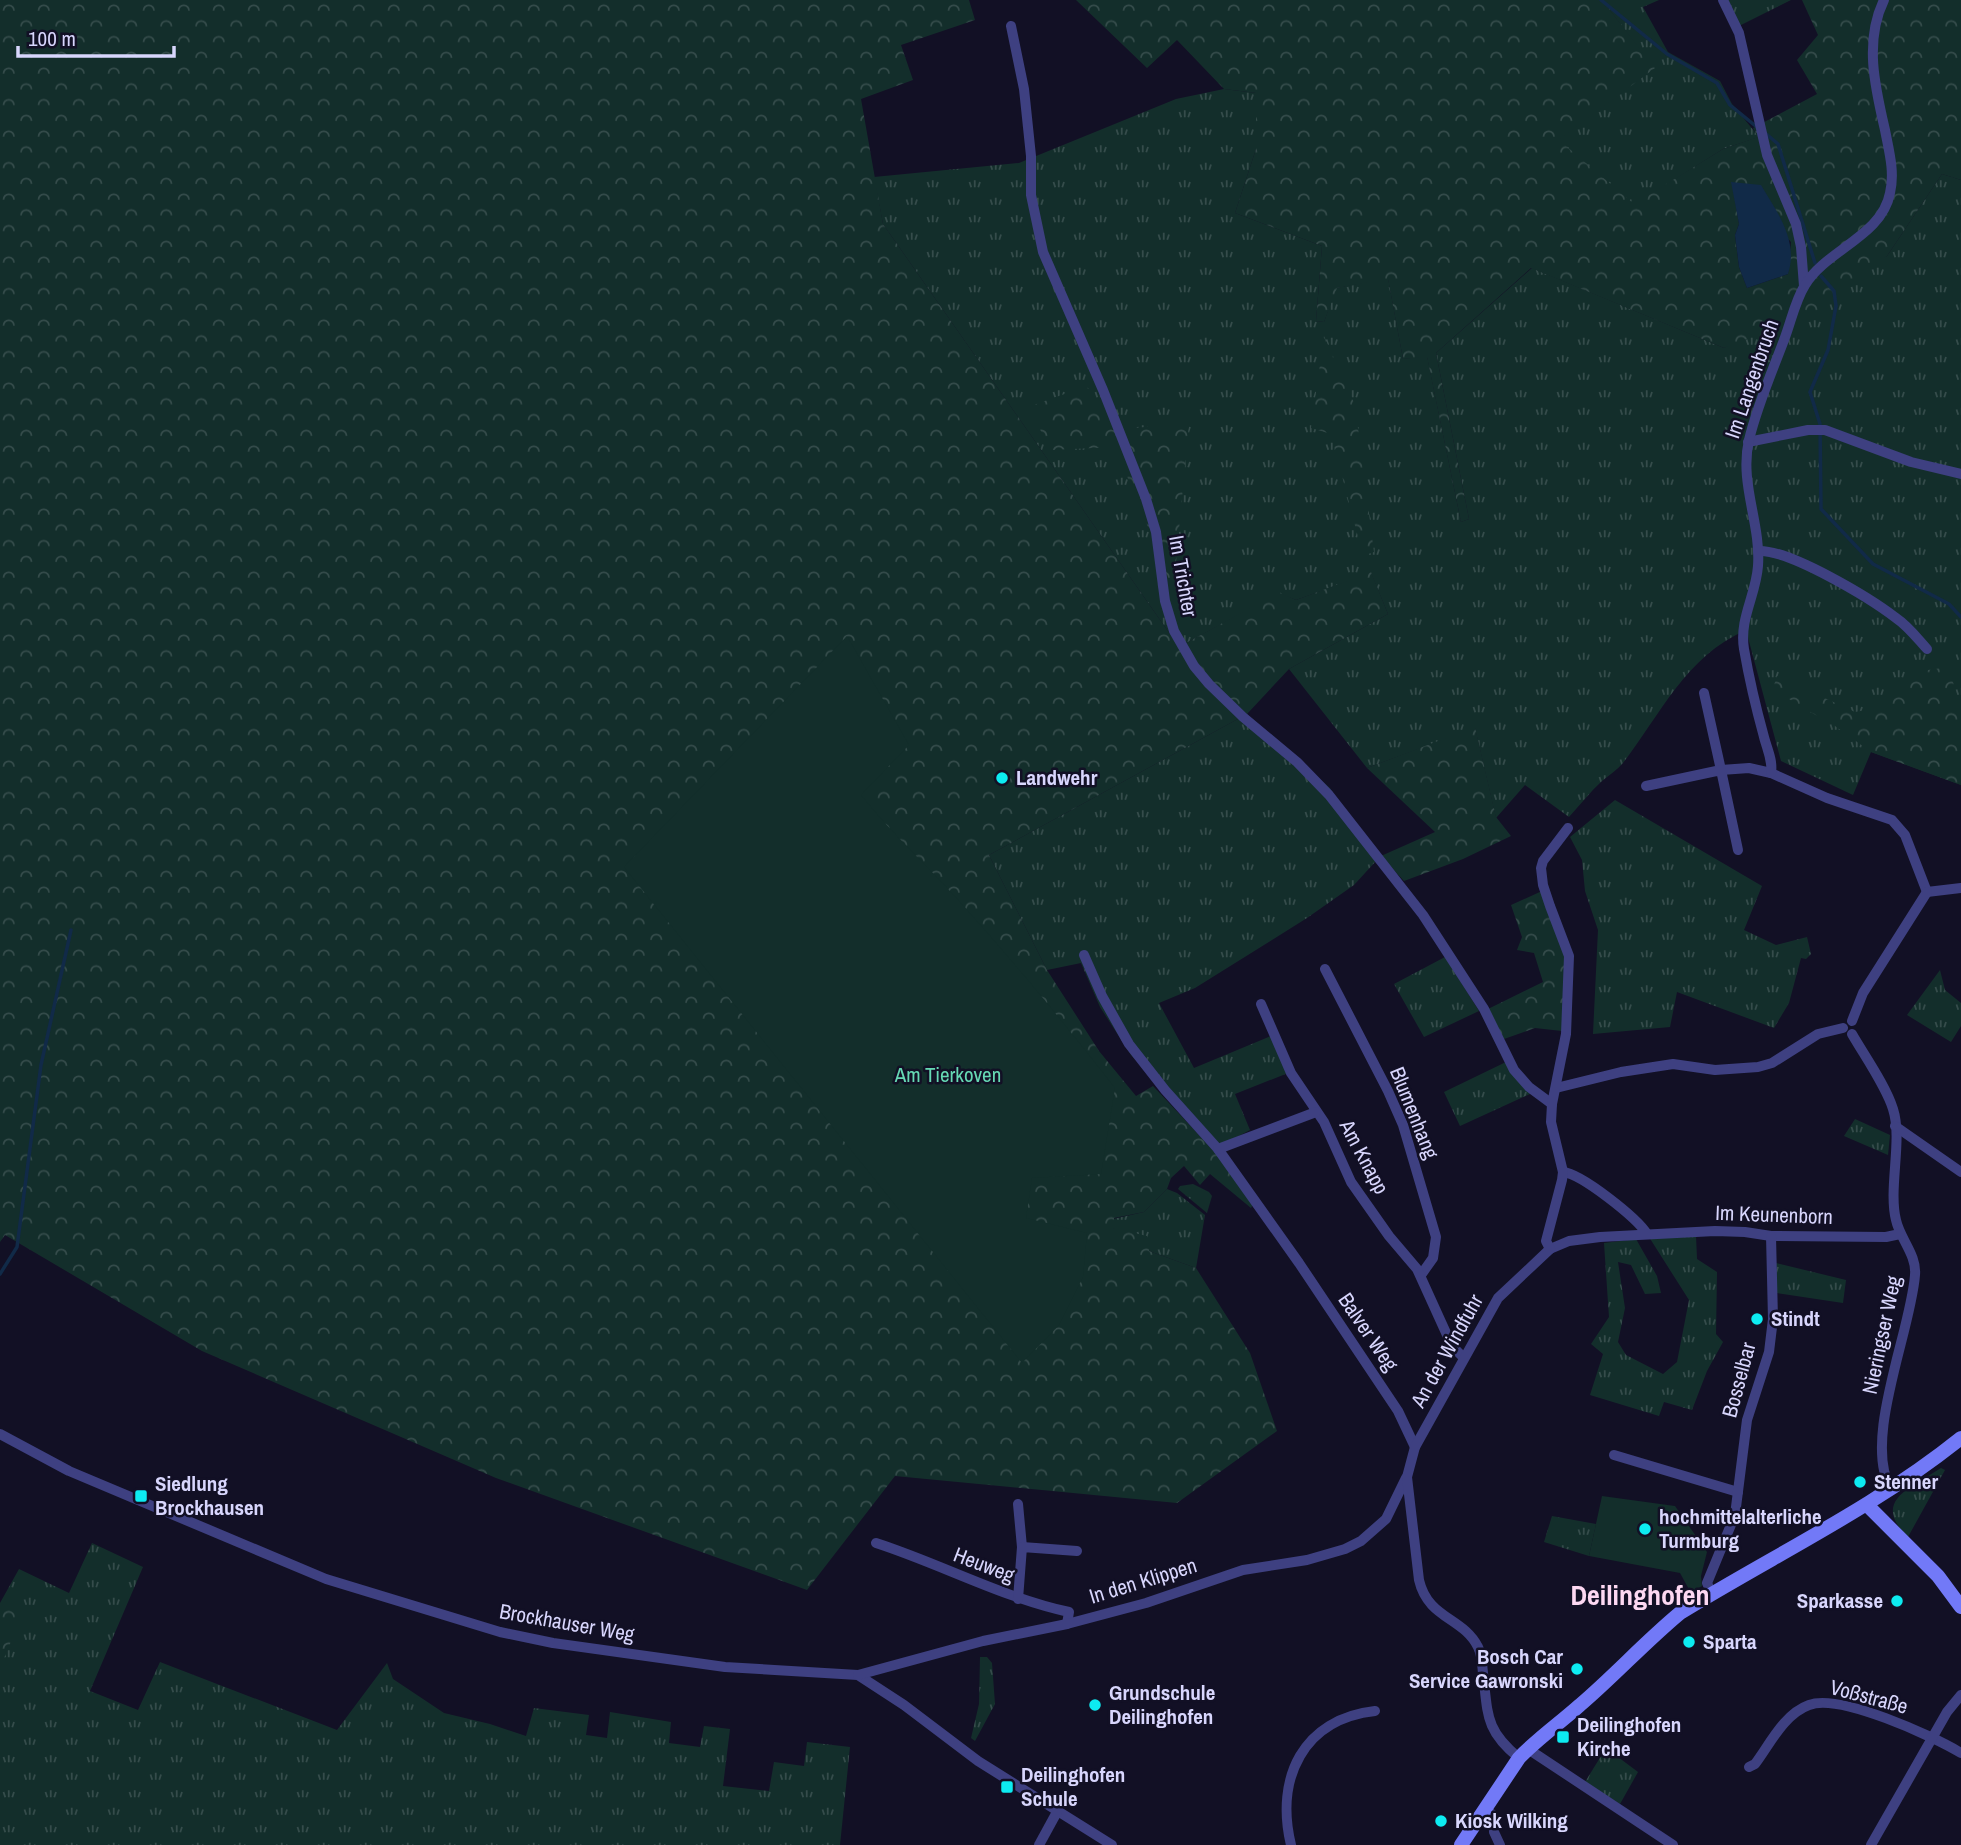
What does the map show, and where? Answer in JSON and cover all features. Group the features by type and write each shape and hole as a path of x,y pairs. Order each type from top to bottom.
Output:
{"main road":[{"path":"1461,1845 1523,1754 1582,1704 1652,1636 1680,1613 1867,1505 1927,1465 1961,1438"},
{"path":"1867,1505 1938,1576 1961,1607"}],"street":[{"name":"Im Langenbruch","path":"1723,0 1740,33 1767,155 1796,224 1804,286"},
{"name":"Im Langenbruch","path":"1771,773 1772,765 1742,637 1745,615 1757,579 1758,551 1746,483 1748,442 1804,286 1825,262 1866,230 1890,197 1892,164 1873,66 1874,28 1884,0"},
{"name":"Im Trichter","path":"1011,26 1027,121 1031,156 1031,195 1043,252 1104,390 1146,499 1156,532 1168,618 1174,631 1194,666 1209,684 1243,717 1297,762 1329,795 1423,915 1472,989 1514,1070 1552,1104"},
{"path":"1748,442 1820,430 1911,462 1961,474"},
{"path":"1758,551 1782,554 1865,598 1896,618 1927,649"},
{"path":"1704,693 1738,850"},
{"path":"1646,786 1721,770 1749,768 1771,773 1827,799 1892,820 1905,835 1927,892 1961,888"},
{"path":"1550,1249 1546,1241 1563,1172 1552,1122 1552,1104 1566,1034 1569,956 1547,895 1541,868 1543,861 1568,828"},
{"name":"Nieringser Weg","path":"1891,1489 1885,1479 1881,1445 1883,1421 1916,1272 1895,1218 1893,1109 1848,1031 1856,1028 1852,1021 1863,993 1927,892"},
{"name":"Balver Weg","path":"1084,955 1102,996 1129,1044 1165,1090 1218,1149 1299,1263 1398,1411 1415,1447"},
{"name":"Blumenhang","path":"1325,969 1403,1125 1436,1237 1433,1258 1421,1275"},
{"name":"Am Knapp","path":"1261,1004 1291,1073 1324,1122 1354,1186 1421,1275 1452,1346 1463,1357"},
{"path":"1556,1088 1673,1064 1715,1070 1758,1067 1772,1063 1818,1034 1848,1031"},
{"path":"1218,1149 1316,1112"},
{"path":"1895,1126 1961,1172"},
{"path":"1563,1172 1574,1175 1592,1188 1642,1225 1647,1234"},
{"name":"Im Keunenborn","path":"1600,1237 1745,1231 1771,1236 1886,1237 1900,1234"},
{"name":"Bosselbar","path":"1712,1594 1707,1583 1735,1515 1747,1420 1769,1352 1773,1318 1771,1236"},
{"name":"An der Windfuhr","path":"1415,1447 1498,1298 1550,1249 1569,1241 1600,1237"},
{"name":"Brockhauser Weg","path":"0,1434 69,1471 326,1579 500,1632 553,1643 725,1667 858,1675 904,1705 966,1754 1112,1845"},
{"path":"1415,1447 1407,1477 1419,1580 1429,1605 1467,1633 1478,1646 1491,1729 1504,1745 1673,1845"},
{"path":"1614,1455 1738,1492"},
{"name":"In den Klippen","path":"858,1675 983,1641 1067,1624 1146,1603 1243,1570 1307,1560 1345,1549 1361,1541 1386,1520 1407,1477"},
{"path":"1018,1504 1022,1547 1018,1599"},
{"name":"Heuweg","path":"876,1543 1018,1599 1069,1612 1067,1624"},
{"path":"1022,1547 1077,1551"},
{"path":"1871,1845 1947,1712 1961,1695"},
{"name":"Voßstraße","path":"1748,1767 1755,1764 1796,1712 1811,1704 1824,1703 1880,1715 1933,1737 1961,1753"},
{"path":"1291,1845 1286,1809 1290,1783 1300,1754 1322,1728 1355,1713 1375,1711"},
{"path":"1485,1809 1493,1815 1494,1832 1500,1845"},
{"path":"1039,1845 1057,1812"}],"green space":[{"path":"0,0 969,0 975,20 901,45 913,80 861,99 883,224 1179,647 1279,592 1296,600 1371,572 1388,614 1289,669 1247,714 989,855 1047,970 1099,1051 1136,1096 1153,1086 1216,1153 1253,1204 1251,1208 1210,1174 1200,1185 1184,1166 1171,1178 1167,1189 1144,1212 1114,1218 1113,1228 1147,1236 1149,1251 1196,1268 1250,1353 1277,1431 1177,1503 895,1476 807,1590 496,1478 202,1351 5,1235 0,1242"},
{"path":"1076,0 1602,0 1655,68 1559,140 1634,204 1723,149 1758,137 1753,128 1817,94 1797,60 1818,35 1802,0 1961,0 1961,180 1942,174 1887,256 1819,310 1724,348 1531,268 1436,353 1469,519 1461,522 1427,357 1403,359 1388,279 1337,288 1324,322 1316,321 1322,246 1235,213 1256,149 1256,93 1224,89 1177,40 1147,68","holes":["1732,182 1791,242 1788,274 1747,288 1739,267 1735,235 1739,224"]},
{"path":"1602,0 1659,0 1643,7 1668,52 1720,81 1732,104 1759,137 1723,149 1634,205 1558,140 1654,68"},
{"path":"1720,0 1791,0 1735,28"},
{"path":"1224,89 1256,93 1256,149 1235,213 1322,246 1316,321 1324,322 1336,288 1388,278 1403,359 1427,356 1461,522 1469,519 1436,353 1532,268 1724,348 1887,256 1942,174 1961,180 1961,785 1871,752 1853,795 1781,761 1746,630 1725,641 1690,671 1623,763 1598,785 1569,817 1525,785 1496,818 1475,728 1367,768 1289,669 1388,614 1371,573 1296,600 1279,593 1179,647 883,224 874,177 1019,163 1176,99"},
{"path":"1324,336 1355,405 1374,552 1363,556 1331,434 1311,428"},
{"path":"1087,386 1112,430 1189,423 1173,594 1167,594 1166,571 1115,447 1051,450 1028,407"},
{"name":"Am Tierkoven","path":"847,636 909,745 861,795 1000,947 1115,1088 1101,1174 1032,1178 1026,1218 1087,1233 1083,1277 1059,1325 1022,1363 624,867"},
{"path":"1949,667 1961,712 1961,785 1871,752 1773,688 1777,676 1855,712 1882,707 1921,671"},
{"path":"1247,714 1330,788 1376,861 1354,885 1307,918 1195,988 1159,1003 1194,1068 1271,1036 1288,1073 1235,1094 1250,1130 1218,1147 1131,1055 1100,1007 1081,963 1047,970 989,855"},
{"path":"1475,727 1496,817 1511,836 1463,859 1404,881 1381,856 1435,832 1367,768"},
{"path":"1615,800 1762,886 1744,930 1776,945 1807,937 1811,954 1806,959 1801,958 1789,1003 1774,1028 1677,992 1670,1027 1593,1034 1598,930 1585,891 1582,860 1570,837"},
{"path":"1542,891 1566,955 1562,1031 1535,1028 1504,1039 1488,1009 1543,982 1534,953 1517,950 1522,937 1511,905"},
{"path":"1445,957 1479,1011 1424,1037 1394,984"},
{"path":"1940,970 1945,990 1961,1003 1961,1026 1951,1042 1907,1015"},
{"path":"1506,1062 1532,1093 1460,1126 1444,1092"},
{"path":"1855,1119 1890,1135 1888,1155 1844,1136"},
{"path":"1193,1184 1212,1196 1207,1213 1178,1189 1180,1186"},
{"path":"1167,1189 1177,1193 1205,1215 1196,1268 1149,1251 1113,1228 1113,1219 1144,1212"},
{"path":"1696,1236 1697,1259 1717,1272 1716,1334 1723,1342 1707,1371 1692,1410 1664,1402 1659,1416 1590,1395 1603,1354 1591,1344 1609,1317 1604,1243 1636,1239 1657,1276 1661,1293 1645,1294 1631,1265 1618,1262 1625,1308 1618,1342 1626,1355 1663,1374 1677,1362 1689,1300 1649,1237"},
{"path":"1776,1263 1846,1280 1843,1303 1777,1293"},
{"path":"1941,1468 1945,1470 1908,1537 1897,1524 1893,1514 1894,1504 1908,1489"},
{"path":"1602,1496 1675,1506 1707,1552 1701,1576 1702,1586 1691,1593 1680,1573 1589,1556"},
{"path":"1552,1516 1596,1524 1589,1556 1544,1542"},
{"path":"92,1543 143,1567 90,1691 138,1710 160,1662 337,1730 387,1663 393,1679 444,1713 526,1736 534,1708 589,1715 586,1735 607,1738 610,1712 671,1722 669,1743 700,1747 704,1726 730,1729 723,1786 769,1791 774,1762 804,1766 807,1742 850,1747 840,1845 0,1845 0,1603 19,1569 69,1593"},
{"path":"0,1604 21,1617 0,1668"},
{"path":"980,1657 987,1657 992,1663 995,1704 975,1741 971,1738 979,1704"},
{"path":"1606,1748 1638,1772 1620,1804 1585,1782"}],"water":[{"path":"1731,182 1761,185 1789,238 1791,262 1788,274 1747,288 1739,267 1735,235 1739,224"}],"waterway":[{"path":"1601,0 1667,54 1717,83 1730,105 1758,128"},
{"path":"1764,132 1778,144 1815,263"},
{"path":"1821,276 1834,291 1836,306 1828,350 1810,392 1820,424 1821,509 1873,564 1949,604 1961,617"},
{"path":"0,1274 17,1247 41,1065 71,930"}],"place":[{"name":"Landwehr","path":"1002,778"},
{"name":"Stindt","path":"1757,1319"},
{"name":"Stenner","path":"1860,1482"},
{"name":"Siedlung Brockhausen","path":"141,1496"},
{"name":"hochmittelalterliche Turmburg","path":"1645,1529"},
{"name":"Sparkasse","path":"1897,1601"},
{"name":"Sparta","path":"1689,1642"},
{"name":"Bosch Car Service Gawronski","path":"1577,1669"},
{"name":"Grundschule Deilinghofen","path":"1095,1705"},
{"name":"Deilinghofen Kirche","path":"1563,1737"},
{"name":"Deilinghofen Schule","path":"1007,1787"},
{"name":"Kiosk Wilking","path":"1441,1821"}],"district":[{"name":"Deilinghofen","path":"1640,1595"}]}
